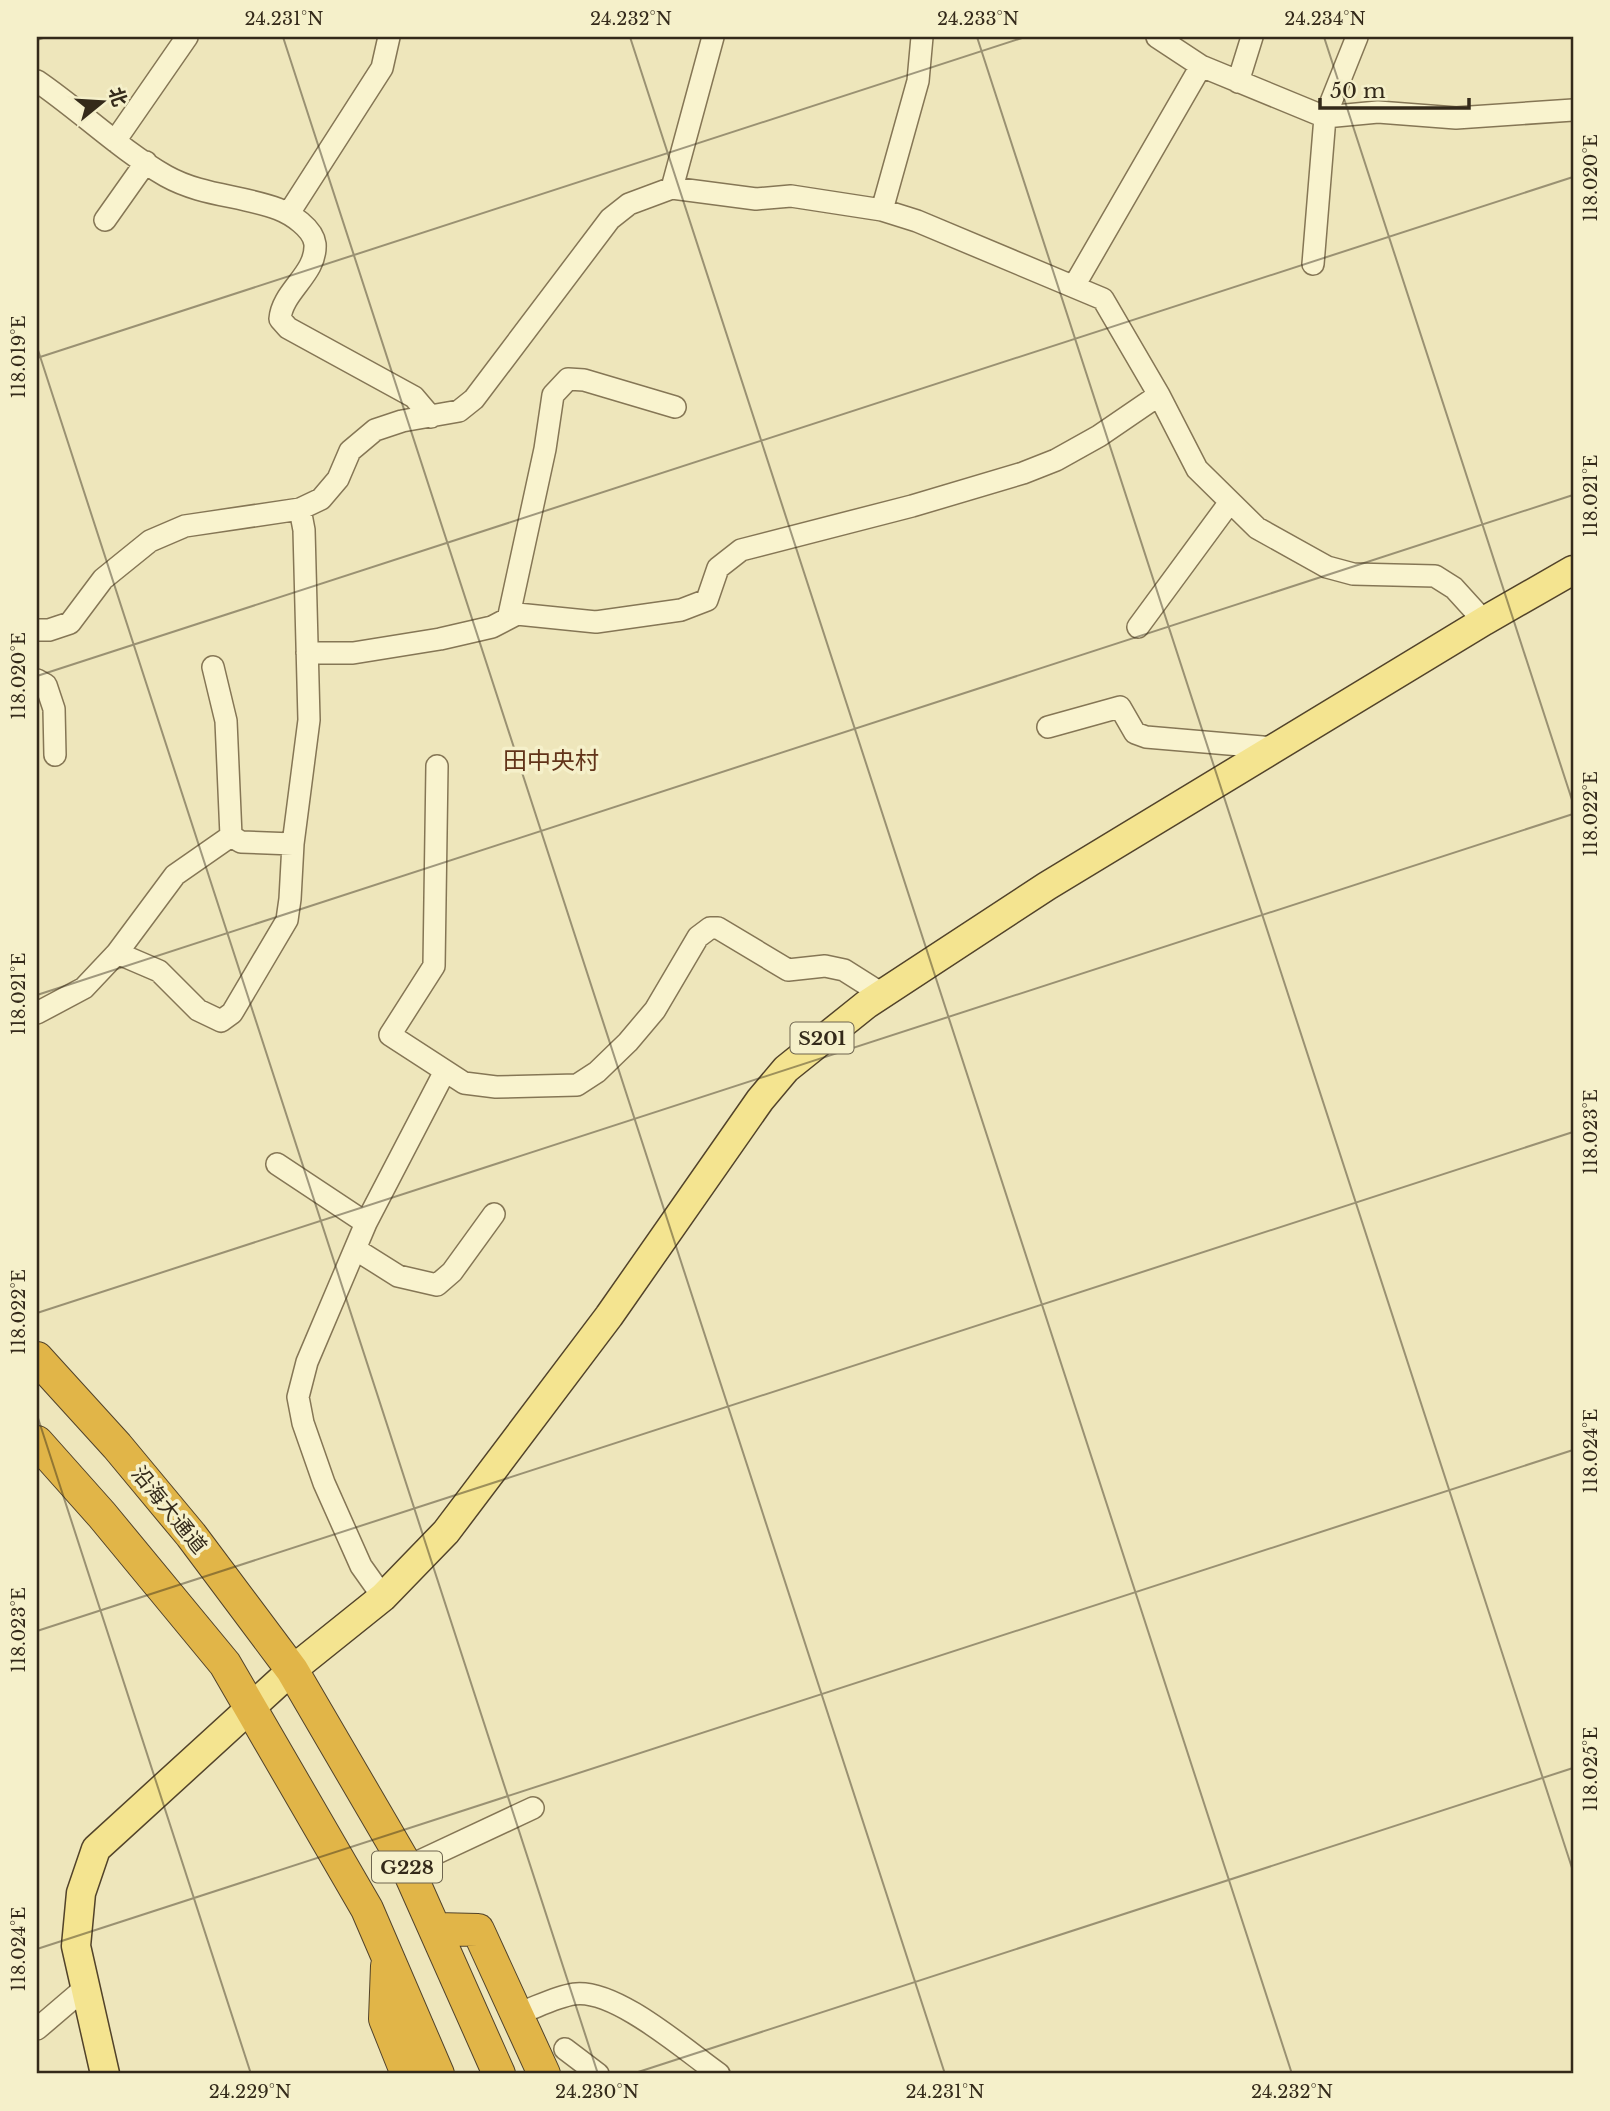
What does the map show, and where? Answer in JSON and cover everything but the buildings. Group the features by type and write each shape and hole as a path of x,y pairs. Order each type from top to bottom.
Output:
{"highway":[{"name":"沿海大通道","path":"37,1358 117,1446 191,1535 292,1670"},
{"name":"G228","path":"37,1442 102,1515 225,1664 367,1909 438,2074"},
{"name":"G228","path":"292,1670 407,1867 499,2074"},
{"path":"436,1929 478,1930 544,2074"},
{"path":"387,1957 385,2019 407,2074"}],"main road":[{"name":"S201","path":"252,1709 292,1670 383,1597 472,1500 609,1316 760,1100 786,1069 814,1044 882,994 1047,886 1484,621 1573,570"},
{"path":"105,2074 76,1946 80,1893 96,1849 252,1709"}],"street":[{"path":"115,141 187,37"},
{"path":"289,213 382,68 389,37"},
{"path":"672,188 713,37"},
{"path":"882,210 918,80 922,37"},
{"path":"1157,37 1201,66 1325,117 1378,113 1456,118 1573,110"},
{"path":"1238,82 1252,37"},
{"path":"1313,264 1325,117 1357,37"},
{"path":"1074,286 1201,66"},
{"path":"37,81 115,141 167,176 206,193 249,198 289,213 312,234 315,244 312,263 281,307 280,319 288,328 414,397 432,416"},
{"path":"105,220 146,162"},
{"path":"37,630 49,630 70,624 103,579 150,541 185,526 300,509 321,499 338,479 350,451 375,430 402,421 458,411 474,399 610,219 629,204 672,188 756,199 791,196 882,210 1103,299 1159,395 1197,469 1258,527 1327,567 1353,574 1434,576 1454,588 1484,621"},
{"path":"307,653 354,653 440,639 492,628 509,615 545,449 553,395 568,379 584,380 675,407"},
{"path":"509,615 596,622 681,610 707,600 718,568 741,550 912,506 1023,473 1056,460 1099,436 1159,395"},
{"path":"1139,627 1230,502"},
{"path":"117,953 159,971 198,1010 221,1021 232,1013 287,920 293,844 309,720 304,530 300,509"},
{"path":"213,667 226,721 231,836"},
{"path":"37,680 46,685 54,709 55,755"},
{"path":"1048,727 1120,706 1135,733 1146,737 1275,748"},
{"path":"437,766 434,966 390,1035 444,1073 464,1083 496,1087 577,1084 597,1072 654,1010 698,937 710,928 718,928 789,971 825,966 844,970 882,994"},
{"path":"231,836 241,842 293,844"},
{"path":"37,1013 84,988 117,953 175,875 231,836"},
{"path":"383,1597 361,1566 324,1483 303,1423 298,1397 307,1362 366,1223 444,1073"},
{"path":"277,1164 366,1223"},
{"path":"355,1249 398,1276 438,1285 452,1272 494,1214"},
{"path":"407,1867 533,1808"},
{"path":"37,2029 85,1988"},
{"path":"517,2014 573,1994 596,1994 616,2001 719,2074"},
{"path":"565,2049 598,2074"}],"district":[{"name":"田中央村","path":"551,760"}]}
